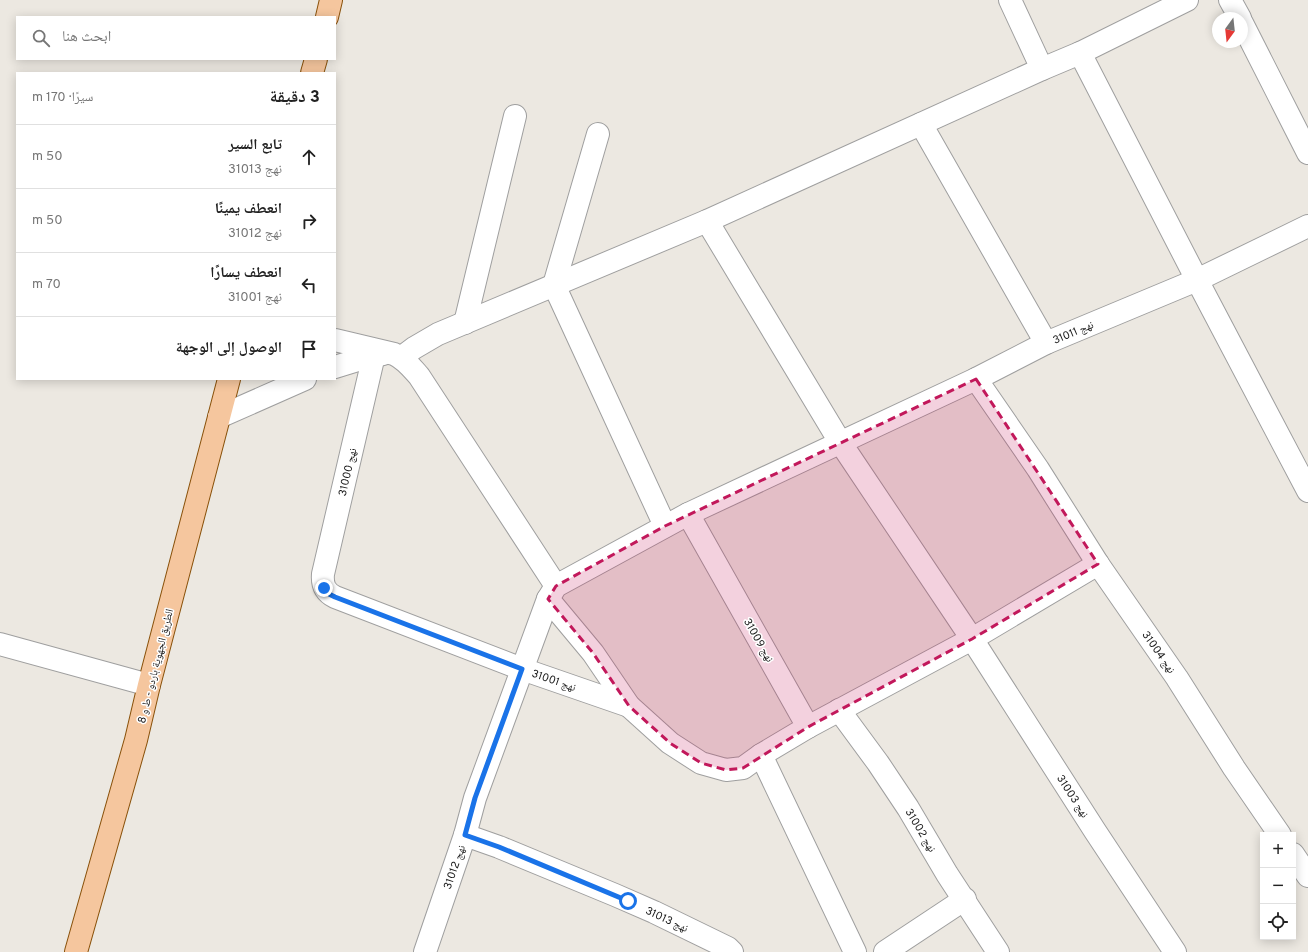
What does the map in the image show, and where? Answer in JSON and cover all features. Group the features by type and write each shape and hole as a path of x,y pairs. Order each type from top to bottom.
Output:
{"main road":[{"path":"327,16 331,0"},
{"path":"312,72 316,60"},
{"name":"الطريق الجهوية باردو - ط و 8","path":"76,952 123,790 149,685 230,380"}],"street":[{"path":"1010,0 1042,69"},
{"path":"336,368 414,348 438,334 707,221 1080,53 1187,0"},
{"path":"1230,0 1237,12"},
{"path":"1248,35 1308,153"},
{"path":"1080,53 1308,491"},
{"path":"464,323 515,116"},
{"path":"921,124 1046,343"},
{"path":"598,134 554,284 665,526"},
{"name":"نهج 31003","path":"707,221 840,442 972,639 1094,831 1175,952"},
{"name":"نهج 31011","path":"840,442 976,379 1046,343 1197,280 1308,226"},
{"path":"336,340 390,355 419,376 552,592 629,706 670,743 701,763 726,770 743,768 761,755 808,727 972,639 1098,564"},
{"name":"نهج 31000","path":"324,588 322,581 323,574 390,355"},
{"name":"نهج 31004","path":"976,379 1038,469 1098,564 1177,678 1234,768 1278,832"},
{"path":"219,417 303,380"},
{"path":"552,592 688,514 840,442"},
{"name":"نهج 31009","path":"688,514 808,727"},
{"name":"نهج 31001","path":"324,588 329,594 335,597 522,669 629,706"},
{"name":"نهج 31012","path":"424,952 465,835 475,798 552,592"},
{"path":"0,644 149,685"},
{"name":"نهج 31002","path":"839,710 878,763 908,808 947,874 998,952"},
{"path":"761,755 855,952"},
{"name":"نهج 31013","path":"465,835 499,847 654,912 728,948 732,952"},
{"path":"1296,858 1308,876"},
{"path":"885,952 965,900"}],"highlighted area":[{"path":"976,379 1098,564 972,639 808,727 743,768 726,770 701,763 670,743 629,706 593,653 548,599 556,586 665,526"}],"route":[{"path":"324,588 329,594 335,597 522,669 475,798 465,835 499,847 628,901"}]}
